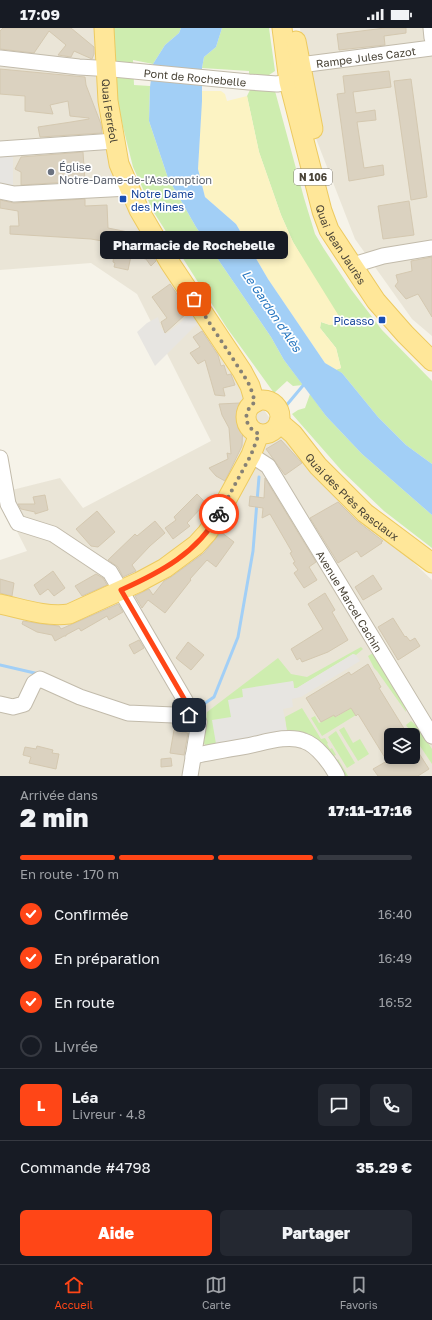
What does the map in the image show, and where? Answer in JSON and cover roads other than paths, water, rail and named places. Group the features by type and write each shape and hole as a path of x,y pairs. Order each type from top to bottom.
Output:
{"main road":[{"name":"Quai Ferréol","path":"104,28 109,69 108,101 119,164 139,210 170,263 242,371 250,386 255,402"},
{"name":"N 106","path":"282,28 290,79"},
{"path":"285,28 288,49 292,59 290,79"},
{"name":"N 106","path":"290,79 294,28"},
{"name":"Quai Jean Jaurès","path":"290,79 297,90 314,132 336,220 358,264 381,306 405,334 432,361"},
{"name":"Quai Jean Jaurès","path":"290,79 322,211 329,230 396,308 432,345"},
{"path":"0,604 56,616 69,614 139,582 165,568 196,545 207,533 215,521 255,443 264,434 274,430 279,422 279,412 274,405 265,401 255,402 248,410 246,420 251,429 255,443"},
{"name":"Quai des Près Rasclaux","path":"279,422 293,434 318,466 365,512 432,564"}],"street":[{"path":"431,28 432,38"},
{"name":"Rampe Jules Cazot","path":"290,79 432,48"},
{"name":"Pont de Rochebelle","path":"0,58 79,67 249,82 290,79"},
{"path":"0,149 115,141"},
{"path":"0,191 14,194 129,188"},
{"path":"358,264 383,256 432,248"},
{"name":"Avenue Marcel Cachin","path":"255,443 432,736"},
{"path":"0,458 8,504 18,523 53,534 110,572 121,590 188,708 196,716 199,722 190,776"},
{"path":"0,704 13,707 24,704 34,683 40,679 80,697 128,713 167,715 188,708"},
{"path":"193,756 275,740 297,739 305,741 314,747 327,761 337,776"}],"water":[{"name":"Le Gardon d'Alès","path":"181,28 222,28 216,47 204,57 202,68 202,101 198,169 205,197 236,224 268,279 325,363 342,373 378,417 406,445 432,464 432,515 362,454 326,416 284,360 271,337 196,227 168,178 149,121 150,87 153,64 165,45 179,33"}],"waterway":[{"path":"285,407 306,382"},
{"path":"192,708 198,708 214,697 238,637 253,551 259,477"},
{"path":"0,665 39,674"}],"place":[{"name":"Église Notre-Dame-de-l'Assomption","path":"51,172"},
{"name":"Notre Dame des Mines","path":"123,199"},
{"name":"Pharmacie de Rochebelle","path":"194,299"},
{"name":"Picasso","path":"382,320"}]}
